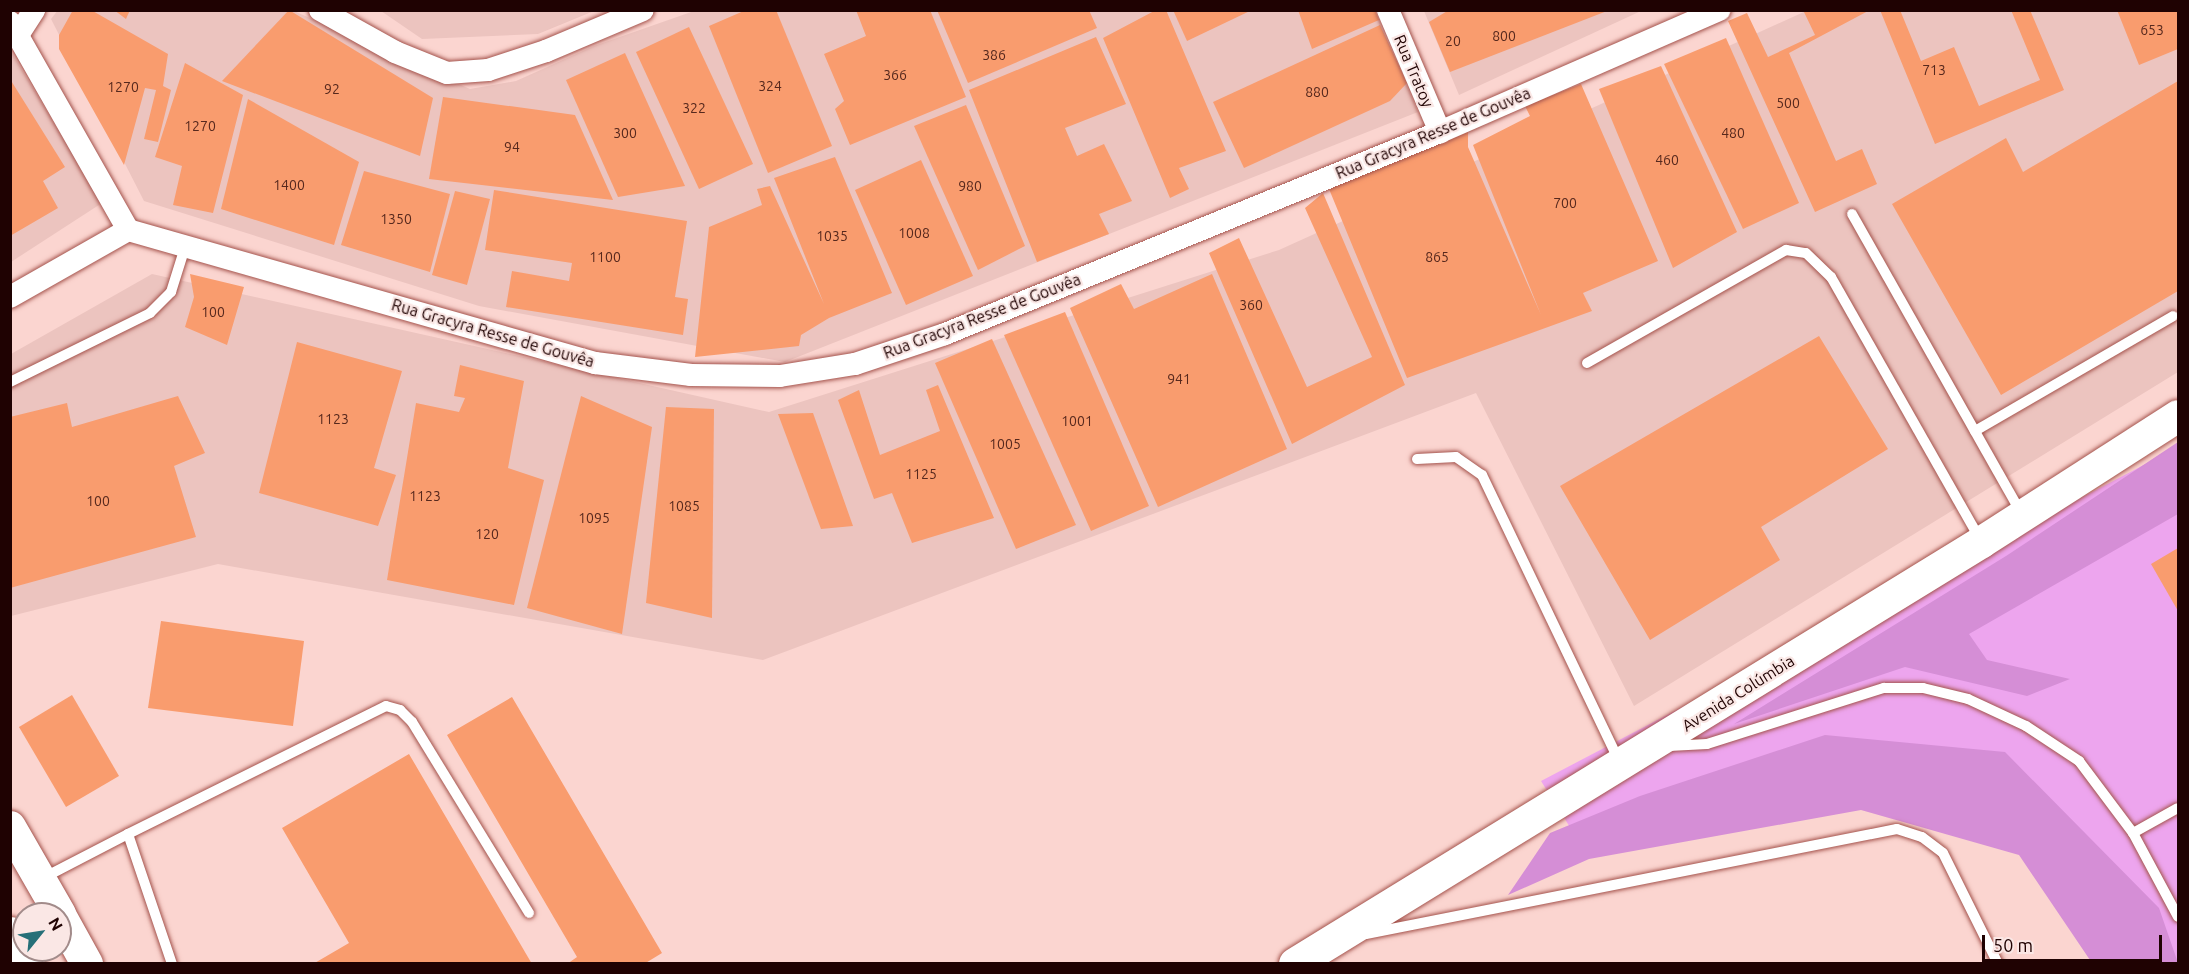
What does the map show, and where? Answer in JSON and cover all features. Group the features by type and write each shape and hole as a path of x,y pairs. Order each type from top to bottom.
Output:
{"highway":[{"path":"10,933 28,963"}],"street":[{"path":"10,297 128,230 14,28 34,10"},
{"path":"320,10 395,52 447,73 488,70 546,51 643,10"},
{"name":"Rua Tratoy","path":"1388,10 1440,132"},
{"name":"Rua Gracyra Resse de Gouvêa","path":"128,230 186,243 595,363 692,375 780,376 855,364 945,334 1440,132 1719,10"},
{"name":"Avenida Colúmbia","path":"1295,963 1651,747 1982,542 2178,416"},
{"path":"10,827 53,902"},
{"path":"72,936 87,963"}],"lane":[{"path":"1852,214 2023,516"},
{"path":"10,382 150,313 171,292 186,243"},
{"path":"1587,363 1786,250 1806,253 1832,277 1982,542"},
{"path":"1975,431 2173,316"},
{"path":"1417,459 1456,457 1482,475 1621,765"},
{"path":"1651,747 1707,744 1884,688 1923,688 1968,699 2026,726 2079,761 2133,833 2178,917"},
{"path":"40,879 386,706 400,710 412,722 529,913"},
{"path":"2133,833 2178,808"},
{"path":"1336,940 1897,829 1922,837 1943,853 1998,963"},
{"path":"128,834 172,963"}],"shaded area":[{"path":"58,10 294,11 470,89 516,81 594,46 694,11 1375,11 1418,112 785,362 479,306 144,201 51,19"},
{"path":"381,11 594,11 538,34 422,39"},
{"path":"1424,11 1641,11 1459,95"},
{"path":"1806,11 2178,11 2178,372 1634,706 1476,393 763,660 218,564 11,616 11,354 152,274 769,412 1279,250"},
{"path":"10,50 102,203 11,262 10,262"},
{"path":"2178,442 2178,514 1969,634 1987,660 2070,679 2027,696 1905,667 1734,724 2006,556"},
{"path":"2178,447 2178,963 2069,874 1824,769 1578,840 1541,781"},
{"path":"1825,735 2005,752 2159,908 2178,963 2092,963 2019,855 1861,810 1589,859 1508,895 1550,833 1640,796"}],"building":[{"path":"73,10 91,10 168,54 163,86 171,90 158,142 144,139 156,90 145,88 124,165 59,49 59,35"},
{"path":"114,10 130,10 126,19"},
{"path":"289,10 433,98 420,156 222,81"},
{"path":"746,10 776,10 832,146 768,173 709,26"},
{"path":"856,10 930,10 966,97 850,145 835,109 844,101 824,54 866,36"},
{"path":"937,10 1089,10 1097,28 968,83"},
{"path":"1156,10 1166,10 1226,151 1179,168 1189,189 1170,198 1103,38"},
{"path":"1173,10 1252,10 1187,41"},
{"path":"1298,10 1375,10 1379,20 1312,49"},
{"path":"1449,10 1607,11 1450,72 1429,22"},
{"path":"1803,10 1870,10 1789,53 1836,161 1862,149 1877,184 1815,212 1728,21 1747,13 1768,57 1815,35"},
{"path":"1880,10 1900,10 1921,61 1954,47 1979,106 2040,80 2011,10 2030,10 2064,90 1935,144"},
{"path":"2117,10 2178,10 2178,49 2139,65"},
{"path":"1380,25 1407,83 1390,101 1244,168 1213,102"},
{"path":"689,27 753,164 699,189 636,52"},
{"path":"1096,37 1126,104 1065,128 1077,156 1104,144 1132,201 1099,214 1109,234 1037,262 969,90"},
{"path":"1726,38 1799,203 1743,229 1664,64"},
{"path":"625,53 685,186 618,197 566,80"},
{"path":"185,63 243,95 213,213 173,205 182,166 155,157"},
{"path":"1661,66 1737,232 1673,268 1599,89"},
{"path":"10,79 65,167 43,181 58,208 10,236"},
{"path":"2178,81 2178,291 2001,395 1892,204 2006,138 2023,172"},
{"path":"1581,84 1658,261 1583,293 1592,311 1407,378 1329,189 1468,131 1468,147 1541,315 1473,145 1530,116 1525,106"},
{"path":"443,97 575,115 613,200 429,179"},
{"path":"248,99 359,162 334,245 221,209"},
{"path":"966,105 1025,246 978,270 914,126"},
{"path":"835,157 892,293 829,318 801,335 799,346 695,357 709,227 762,205 757,189 770,186 824,304 774,178"},
{"path":"921,160 973,276 906,305 855,190"},
{"path":"364,171 450,194 430,272 341,245"},
{"path":"494,190 687,221 675,297 688,299 683,335 506,307 512,271 569,281 572,263 485,250"},
{"path":"455,191 490,199 467,285 432,275"},
{"path":"1323,193 1405,385 1292,444 1209,253 1239,238 1307,387 1372,357 1305,208"},
{"path":"190,274 244,287 227,345 185,327 194,297"},
{"path":"1212,274 1287,449 1158,507 1070,308 1121,284 1134,309"},
{"path":"1065,312 1149,506 1091,531 1004,335"},
{"path":"1819,336 1888,449 1761,527 1780,560 1650,640 1560,486"},
{"path":"992,339 1076,525 1016,549 935,363"},
{"path":"297,342 402,371 374,468 396,475 378,526 259,493"},
{"path":"460,365 524,381 508,468 544,480 514,605 387,580 416,403 459,412 465,398 454,396"},
{"path":"938,385 994,518 912,543 892,493 874,499 838,400 859,390 880,455 940,431 926,390"},
{"path":"178,396 205,453 174,466 196,537 10,588 10,417 67,403 72,427"},
{"path":"581,396 652,427 622,634 527,608"},
{"path":"666,407 714,409 712,618 646,603"},
{"path":"813,413 853,526 821,529 778,414"},
{"path":"2178,548 2178,611 2151,564"},
{"path":"161,621 304,641 293,726 148,708"},
{"path":"72,695 119,776 66,807 19,727"},
{"path":"512,697 662,953 644,964 567,964 577,957 447,735"},
{"path":"409,754 532,964 313,964 349,943 282,828"}]}
